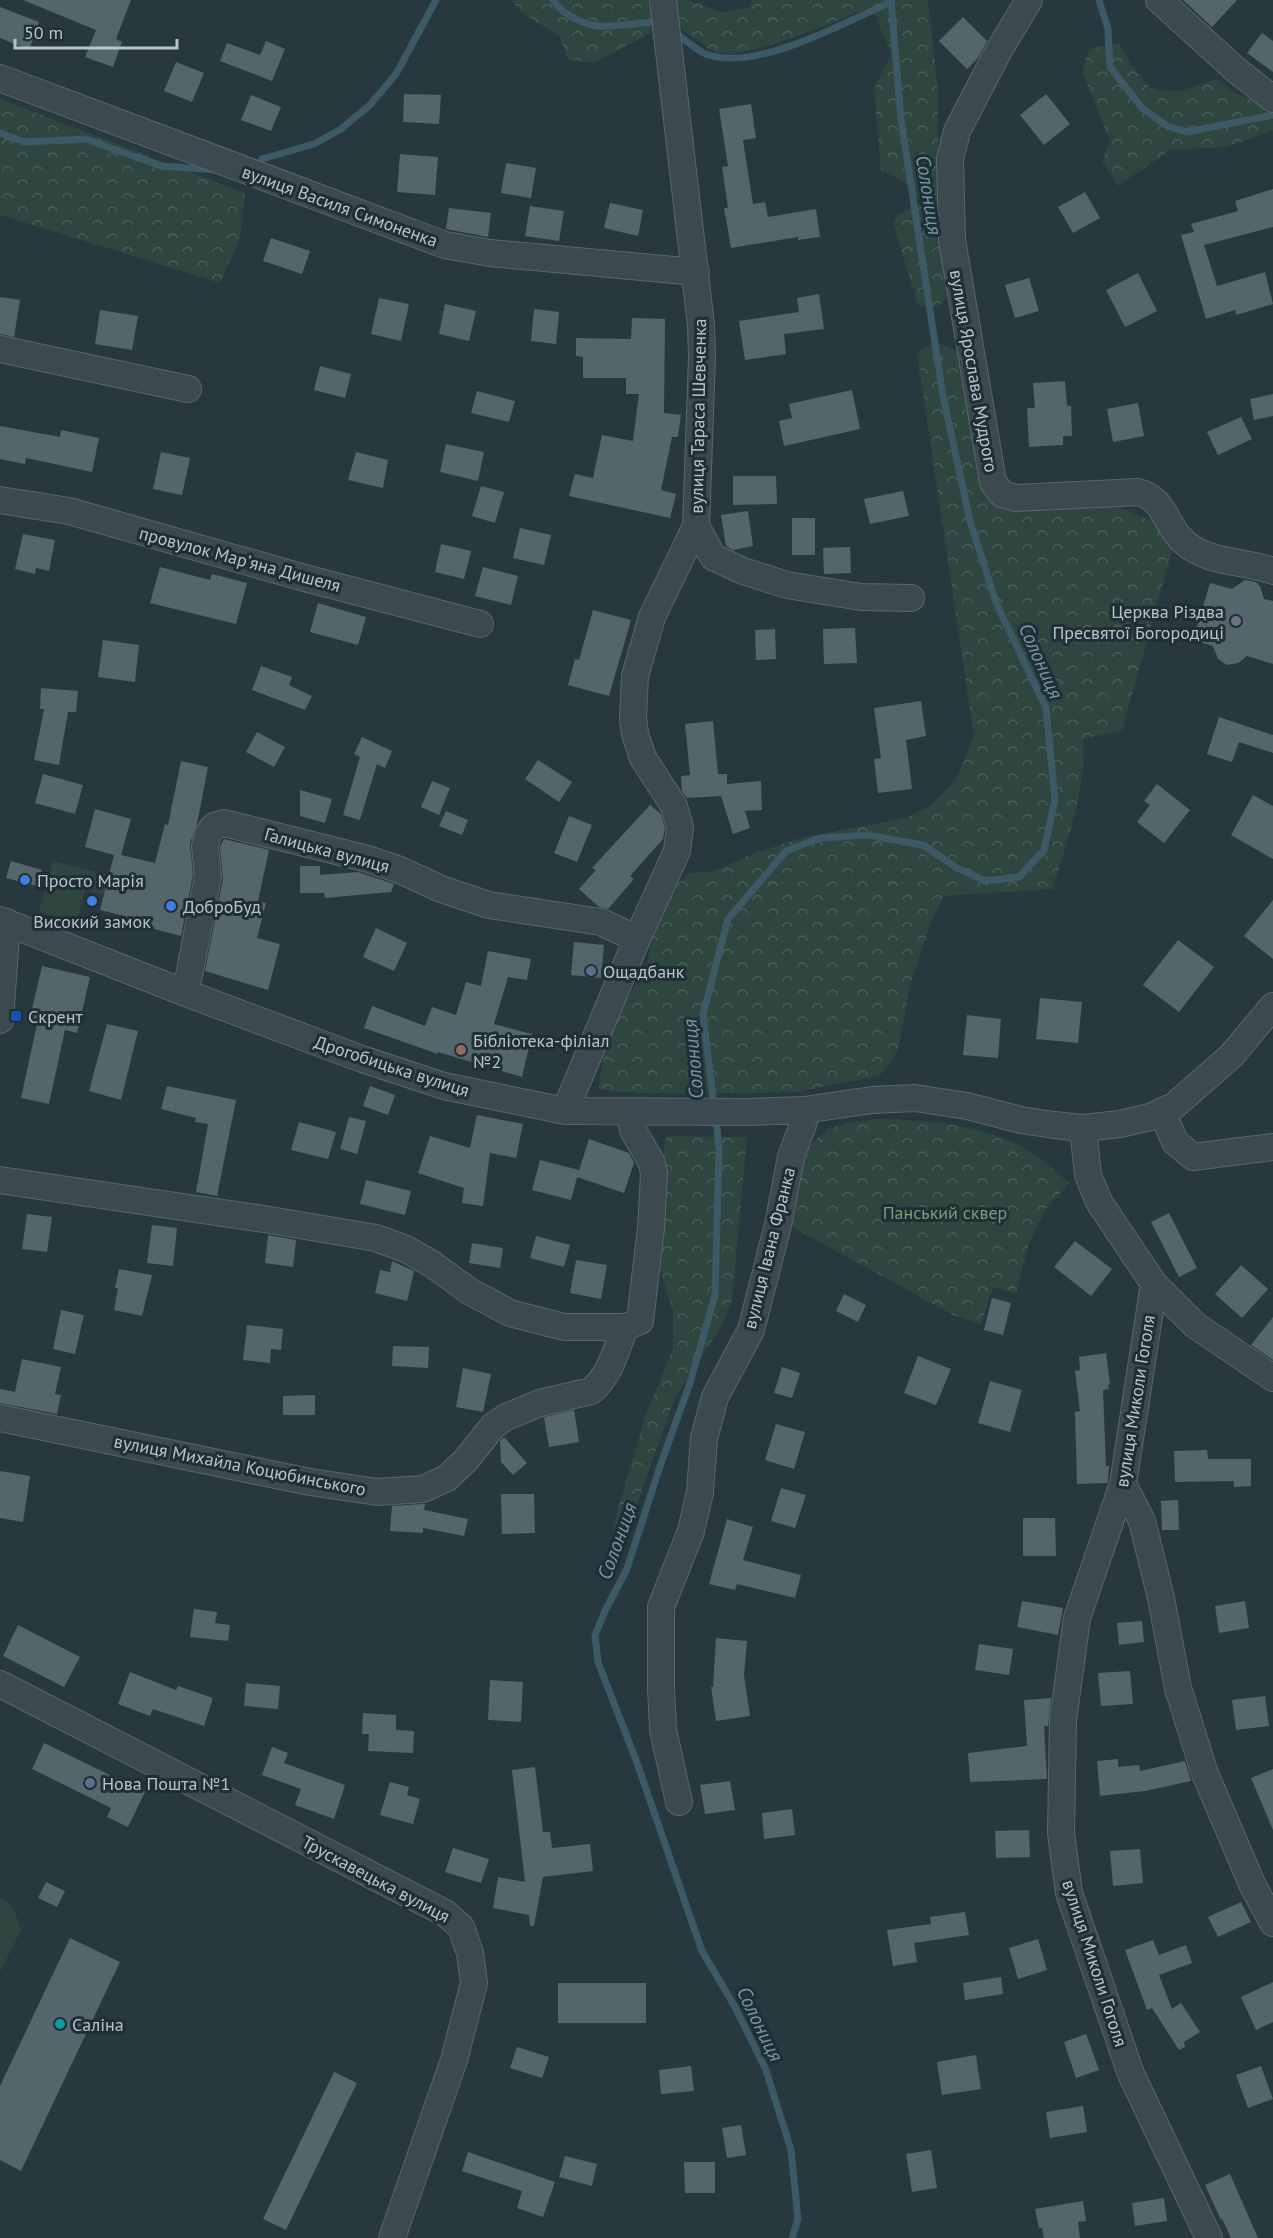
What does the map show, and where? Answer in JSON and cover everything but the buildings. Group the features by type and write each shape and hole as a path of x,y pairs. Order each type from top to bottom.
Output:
{"street":[{"name":"вулиця Тараса Шевченка","path":"566,1111 637,939 677,851 680,827 674,806 643,758 635,734 633,717 635,676 652,617 696,526 702,356 696,272 663,0"},
{"name":"вулиця Ярослава Мудрого","path":"1029,0 999,50 957,131 950,159 952,240 993,482 1002,494 1016,498 1138,492 1150,495 1185,543 1215,558 1273,571"},
{"path":"1159,0 1236,70 1273,99"},
{"name":"вулиця Василя Симоненка","path":"0,78 445,245 490,253 696,272"},
{"path":"0,349 188,389"},
{"name":"провулок Марʼяна Дишеля","path":"0,500 69,510 301,577 480,624"},
{"path":"696,526 713,557 743,571 787,585 851,595 911,598"},
{"name":"Галицька вулиця","path":"183,992 189,976 208,876 206,846 208,834 214,826 224,823 368,859 400,870 441,890 489,905 601,922 637,939"},
{"path":"0,1020 4,921"},
{"name":"Дрогобицька вулиця","path":"4,921 183,992 362,1059 444,1086 566,1111 628,1113 804,1110 872,1100 915,1098 967,1106 1021,1120 1083,1128 1120,1124 1150,1117 1174,1106 1232,1055 1273,1006"},
{"name":"вулиця Івана Франка","path":"679,1802 663,1730 661,1607 691,1531 700,1492 704,1438 715,1397 751,1330 778,1225 791,1157 804,1122 804,1110"},
{"path":"1162,1112 1175,1142 1193,1157 1273,1147"},
{"name":"вулиця Михайла Коцюбинського","path":"0,1418 310,1482 378,1492 423,1489 447,1478 466,1460 493,1426 506,1418 540,1403 591,1390 598,1386 606,1374 626,1327 640,1321 651,1228 654,1174 652,1163 634,1132 628,1113"},
{"path":"1083,1128 1088,1174 1099,1202 1154,1284 1195,1325 1273,1378"},
{"path":"0,1180 376,1238 406,1249 432,1264 470,1292 510,1313 564,1327 626,1327"},
{"name":"вулиця Миколи Гоголя","path":"1154,1284 1123,1484 1077,1618 1063,1720 1061,1833 1069,1893 1131,2073 1209,2238"},
{"path":"1123,1484 1142,1521 1161,1598 1178,1688 1204,1771 1252,1884 1273,1923"},
{"name":"Трускавецька вулиця","path":"0,1684 446,1913 461,1927 470,1953 474,1983 454,2060 392,2238"}],"green space":[{"path":"511,0 688,0 721,12 748,8 753,0 928,0 938,90 938,195 947,296 938,308 918,305 893,223 897,215 922,203 904,182 881,170 874,89 892,53 879,26 873,6 796,37 732,53 714,51 672,22 594,63 569,60 559,36 522,13"},
{"path":"1119,43 1131,64 1150,88 1178,92 1216,79 1237,94 1257,102 1273,120 1273,131 1226,147 1170,150 1118,186 1102,161 1110,141 1082,72 1089,49"},
{"path":"0,99 245,193 240,238 220,283 0,215"},
{"path":"934,342 956,350 988,482 1108,502 1161,525 1174,544 1122,730 1083,739 1079,796 1053,889 943,896 929,928 910,985 899,1046 892,1061 879,1076 797,1092 693,1094 618,1092 598,1089 605,1048 625,1003 648,961 654,928 670,890 690,873 712,872 755,853 801,838 906,818 930,806 957,778 974,736 917,353"},
{"path":"53,861 109,875 104,895 85,890 76,926 39,911"},
{"name":"Панський сквер","path":"877,1119 934,1122 991,1134 1032,1153 1069,1183 1046,1209 1029,1243 1016,1293 993,1287 981,1324 953,1315 787,1224 803,1152 828,1129 848,1123"},
{"path":"666,1136 747,1137 732,1299 724,1322 674,1400 625,1538 612,1529 646,1414 673,1349 673,1311 660,1270 662,1166"},
{"path":"0,1897 14,1911 21,1930 0,1972"}],"waterway":[{"path":"262,159 314,144 341,129 370,105 396,74 436,0"},
{"path":"553,0 567,14 592,25 610,26 651,22"},
{"name":"Солониця","path":"714,1106 703,1014 728,919 786,851 820,838 868,835 923,845 957,868 986,881 1019,877 1044,850 1055,800 1046,708 997,605 970,521 943,396 901,119 891,0"},
{"path":"1099,0 1108,29 1110,67 1142,108 1167,126 1187,132 1273,115"},
{"path":"674,32 709,55 729,58 752,56 801,42 891,2"},
{"path":"0,133 24,142 86,139 161,166 216,170"},
{"name":"Солониця","path":"716,1117 719,1149 715,1295 690,1383 627,1569 595,1635 598,1662 636,1760 702,1951 735,2007 766,2070 791,2150 798,2219 792,2238"}],"place":[{"name":"Церква Різдва Пресвятої Богородиці","path":"1236,621"},
{"name":"Просто Марія","path":"25,880"},
{"name":"Високий замок","path":"92,901"},
{"name":"ДоброБуд","path":"171,906"},
{"name":"Ощадбанк","path":"591,971"},
{"name":"Скрент","path":"16,1016"},
{"name":"Бібліотека-філіал №2","path":"461,1050"},
{"name":"Нова Пошта №1","path":"90,1783"},
{"name":"Саліна","path":"60,2024"}]}
